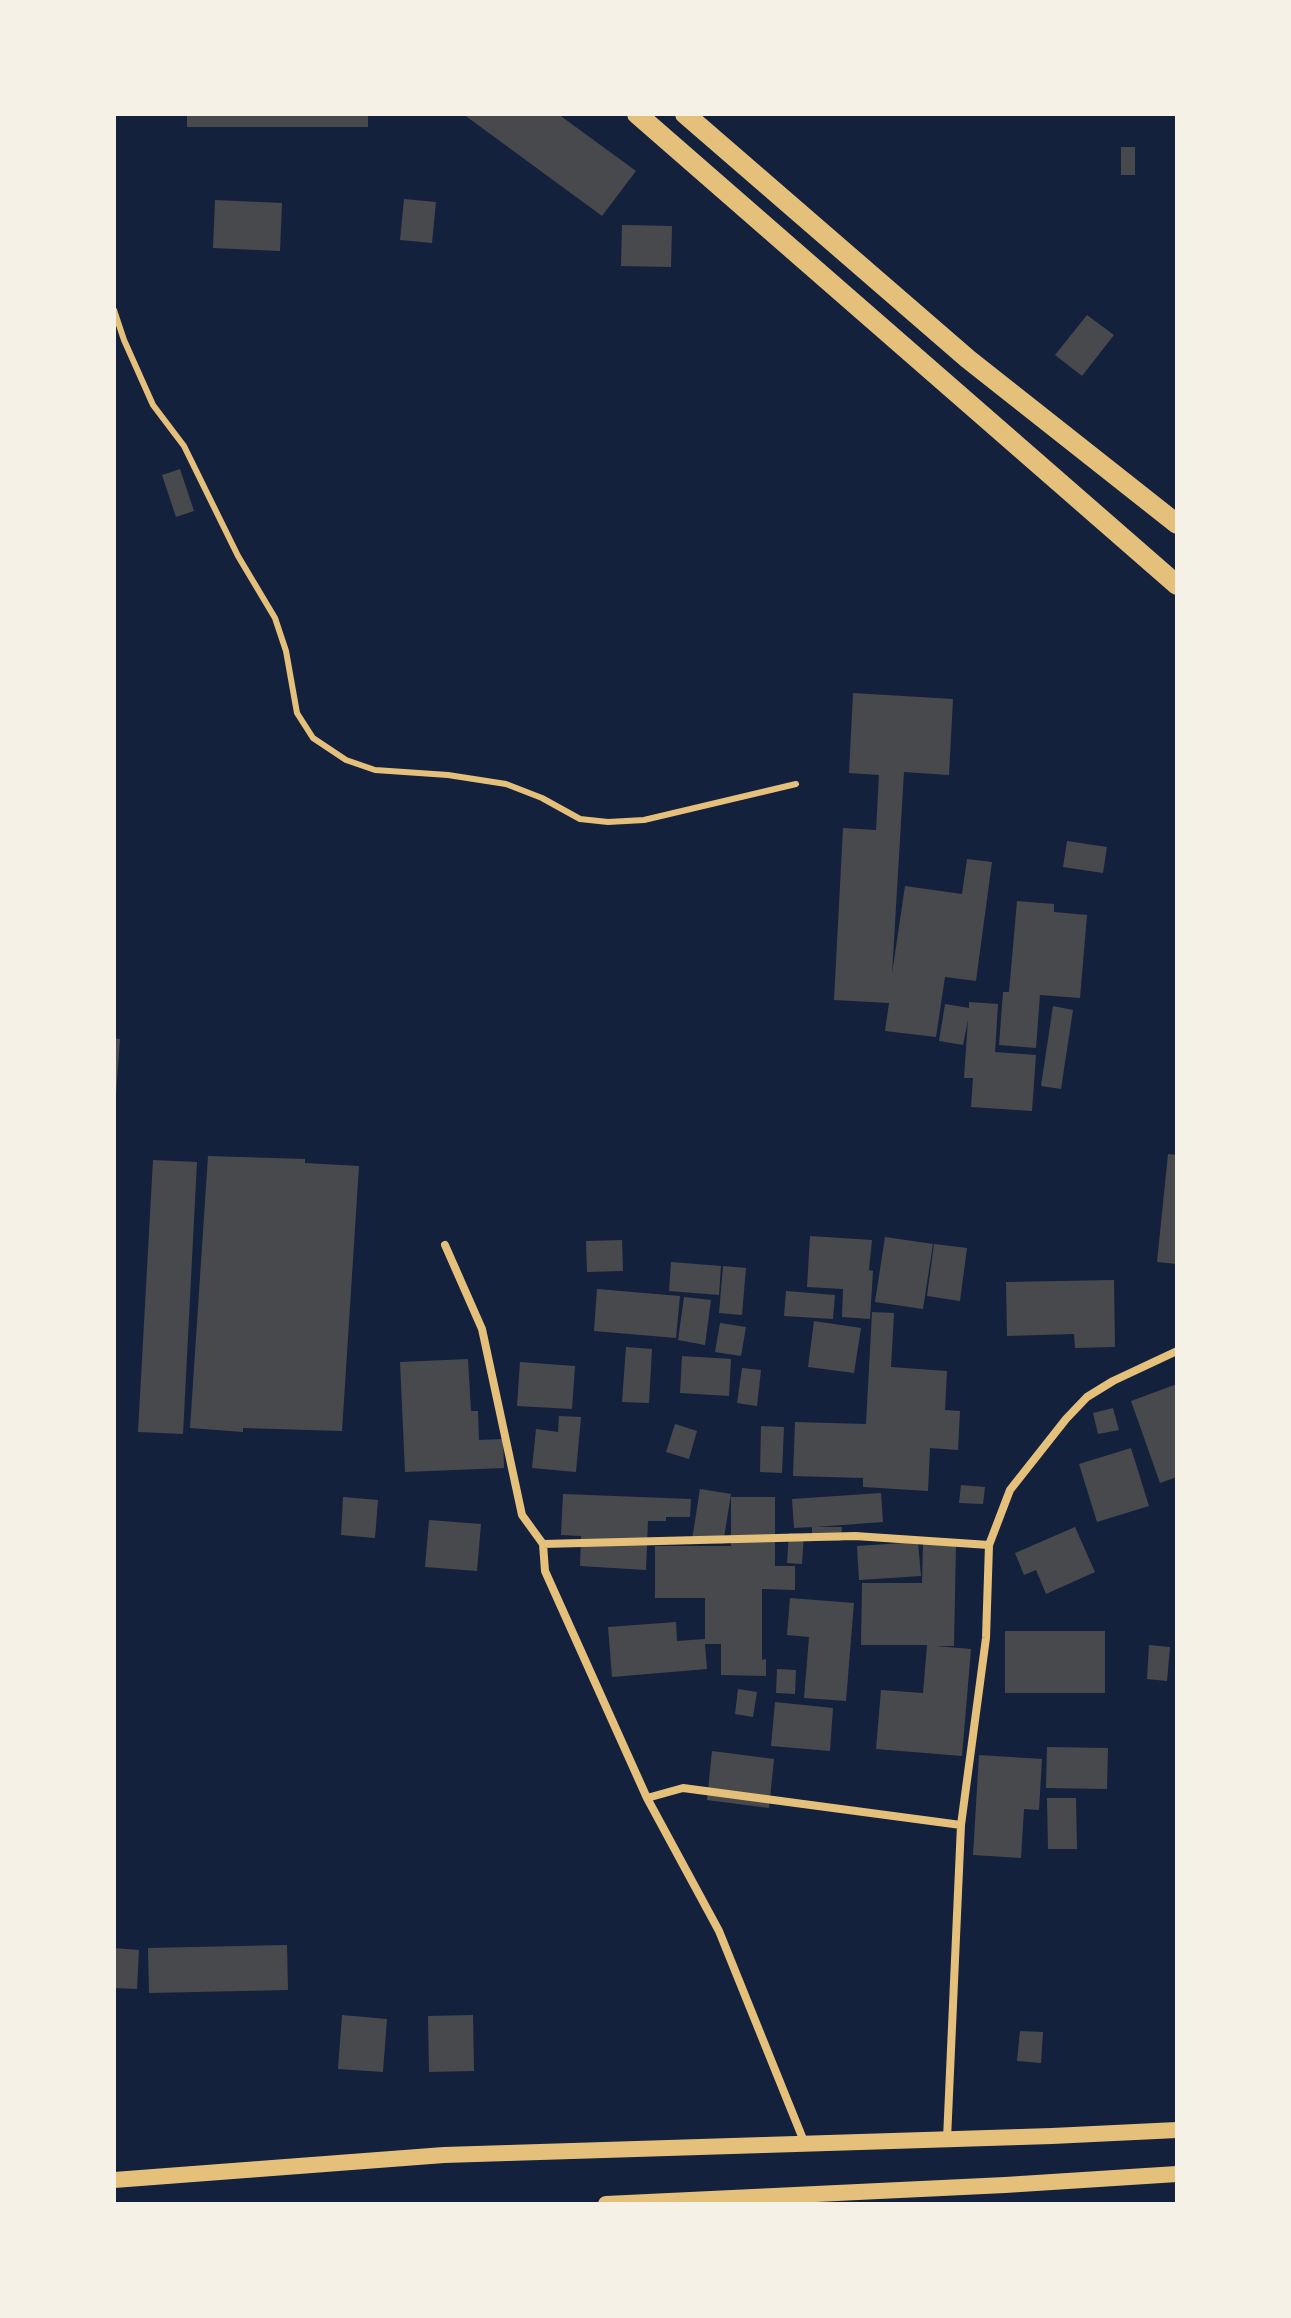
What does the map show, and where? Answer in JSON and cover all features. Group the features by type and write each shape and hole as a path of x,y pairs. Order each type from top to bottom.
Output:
{"main road":[{"path":"637,114 1177,585"},
{"path":"685,114 968,359 1177,524"},
{"path":"114,2180 444,2155 1177,2130"},
{"path":"606,2204 1177,2174"}],"street":[{"path":"445,1245 482,1329 522,1515 543,1544 545,1571 647,1798 719,1931 805,2144"},
{"path":"947,2139 961,1825 986,1638 989,1545 1010,1490 1076,1408 1087,1397 1113,1381 1177,1351"},
{"path":"543,1544 855,1536 989,1545"},
{"path":"647,1798 683,1788 961,1825"}],"lane":[{"path":"114,310 153,405 184,446 238,556 275,618 286,651 297,713 313,738 346,760 375,770 448,775 506,784 542,798 580,819 608,822 644,820 796,784"}],"building":[{"path":"187,114 368,114 368,127 187,127"},
{"path":"463,114 558,114 636,171 602,216"},
{"path":"1121,147 1135,147 1135,175 1121,175"},
{"path":"404,199 436,202 432,243 400,240"},
{"path":"215,200 282,203 280,251 213,248"},
{"path":"622,225 672,226 671,267 621,266"},
{"path":"1087,315 1114,335 1082,376 1055,355"},
{"path":"180,469 194,511 176,517 162,475"},
{"path":"853,693 953,699 949,775 904,772 892,974 905,886 962,894 967,859 992,862 976,981 945,977 936,1037 885,1031 889,1003 834,1000 843,828 876,830 879,775 849,773"},
{"path":"1067,841 1107,847 1103,873 1063,867"},
{"path":"1017,901 1054,904 1054,912 1087,915 1080,998 1040,995 1036,1048 999,1045 1003,992 1009,992"},
{"path":"969,1002 998,1004 995,1052 1036,1055 1032,1111 971,1107 973,1078 964,1078 968,1020 963,1045 939,1041 945,1004 969,1008"},
{"path":"1053,1006 1073,1010 1061,1089 1041,1086"},
{"path":"114,1038 120,1039 116,1094 114,1094"},
{"path":"1168,1154 1177,1155 1177,1264 1157,1262"},
{"path":"208,1156 305,1159 305,1163 359,1166 342,1431 243,1428 243,1432 190,1428"},
{"path":"153,1160 197,1162 183,1434 138,1432"},
{"path":"810,1236 872,1240 870,1319 842,1317 843,1289 807,1287"},
{"path":"885,1237 933,1244 923,1309 875,1302"},
{"path":"622,1240 623,1271 587,1272 586,1241"},
{"path":"934,1244 967,1248 960,1301 927,1296"},
{"path":"671,1262 721,1266 719,1295 669,1291"},
{"path":"723,1266 746,1268 742,1315 719,1313"},
{"path":"1114,1280 1115,1347 1075,1348 1074,1334 1007,1336 1006,1282"},
{"path":"597,1289 680,1296 676,1338 594,1331"},
{"path":"786,1291 835,1295 833,1319 784,1316"},
{"path":"684,1297 711,1300 705,1345 678,1340"},
{"path":"872,1312 894,1313 891,1367 947,1371 945,1410 960,1411 958,1450 930,1448 928,1491 863,1487 863,1478 793,1476 795,1422 866,1424"},
{"path":"814,1321 861,1328 854,1373 808,1367"},
{"path":"720,1323 746,1327 741,1356 715,1352"},
{"path":"626,1347 652,1349 649,1403 622,1402"},
{"path":"682,1356 731,1359 729,1396 680,1393"},
{"path":"468,1359 471,1411 478,1411 479,1440 503,1439 504,1468 405,1472 400,1362"},
{"path":"520,1362 575,1366 572,1409 517,1406"},
{"path":"742,1368 761,1370 757,1406 737,1403"},
{"path":"1177,1384 1177,1477 1160,1483 1131,1401"},
{"path":"1113,1408 1119,1430 1098,1434 1093,1413"},
{"path":"559,1416 581,1417 576,1472 532,1468 536,1429 558,1432"},
{"path":"675,1424 697,1431 689,1459 666,1452"},
{"path":"761,1426 784,1427 782,1473 760,1472"},
{"path":"1131,1448 1149,1506 1097,1522 1079,1464"},
{"path":"961,1485 985,1487 983,1504 959,1503"},
{"path":"700,1489 731,1494 723,1544 692,1540"},
{"path":"881,1493 883,1522 816,1527 842,1527 841,1541 812,1540 812,1527 794,1528 792,1499"},
{"path":"563,1494 691,1499 690,1517 648,1521 646,1570 580,1566 581,1536 561,1535"},
{"path":"343,1497 378,1500 375,1538 341,1535"},
{"path":"731,1497 775,1497 775,1566 795,1566 795,1590 762,1589 762,1660 766,1659 766,1676 721,1675 721,1644 705,1644 707,1669 612,1677 608,1627 676,1622 677,1641 705,1639 705,1598 655,1598 655,1546 731,1546"},
{"path":"429,1520 481,1524 477,1571 425,1567"},
{"path":"1075,1527 1095,1572 1046,1594 1036,1570 1024,1575 1015,1553"},
{"path":"789,1533 804,1534 802,1564 787,1563"},
{"path":"918,1542 921,1576 859,1580 857,1546"},
{"path":"923,1544 956,1544 954,1646 935,1646 971,1649 962,1756 876,1749 881,1690 923,1693 927,1645 861,1645 862,1583 922,1583"},
{"path":"790,1598 854,1603 846,1701 804,1698 809,1637 787,1635"},
{"path":"1005,1631 1105,1631 1105,1693 1005,1693"},
{"path":"1149,1645 1170,1647 1167,1681 1147,1679"},
{"path":"777,1669 796,1670 795,1694 776,1693"},
{"path":"738,1689 757,1692 753,1717 735,1714"},
{"path":"775,1702 833,1708 830,1751 771,1746"},
{"path":"1047,1747 1108,1748 1107,1789 1046,1788"},
{"path":"712,1751 774,1759 769,1808 707,1800"},
{"path":"979,1755 1042,1759 1039,1810 1024,1809 1021,1858 973,1855"},
{"path":"1047,1798 1076,1798 1077,1849 1048,1849"},
{"path":"287,1945 288,1990 149,1993 148,1948"},
{"path":"114,1948 139,1950 137,1989 114,1988"},
{"path":"342,2015 387,2019 383,2072 338,2069"},
{"path":"473,2015 474,2071 429,2072 428,2016"},
{"path":"1020,2031 1043,2032 1041,2063 1017,2061"}]}
